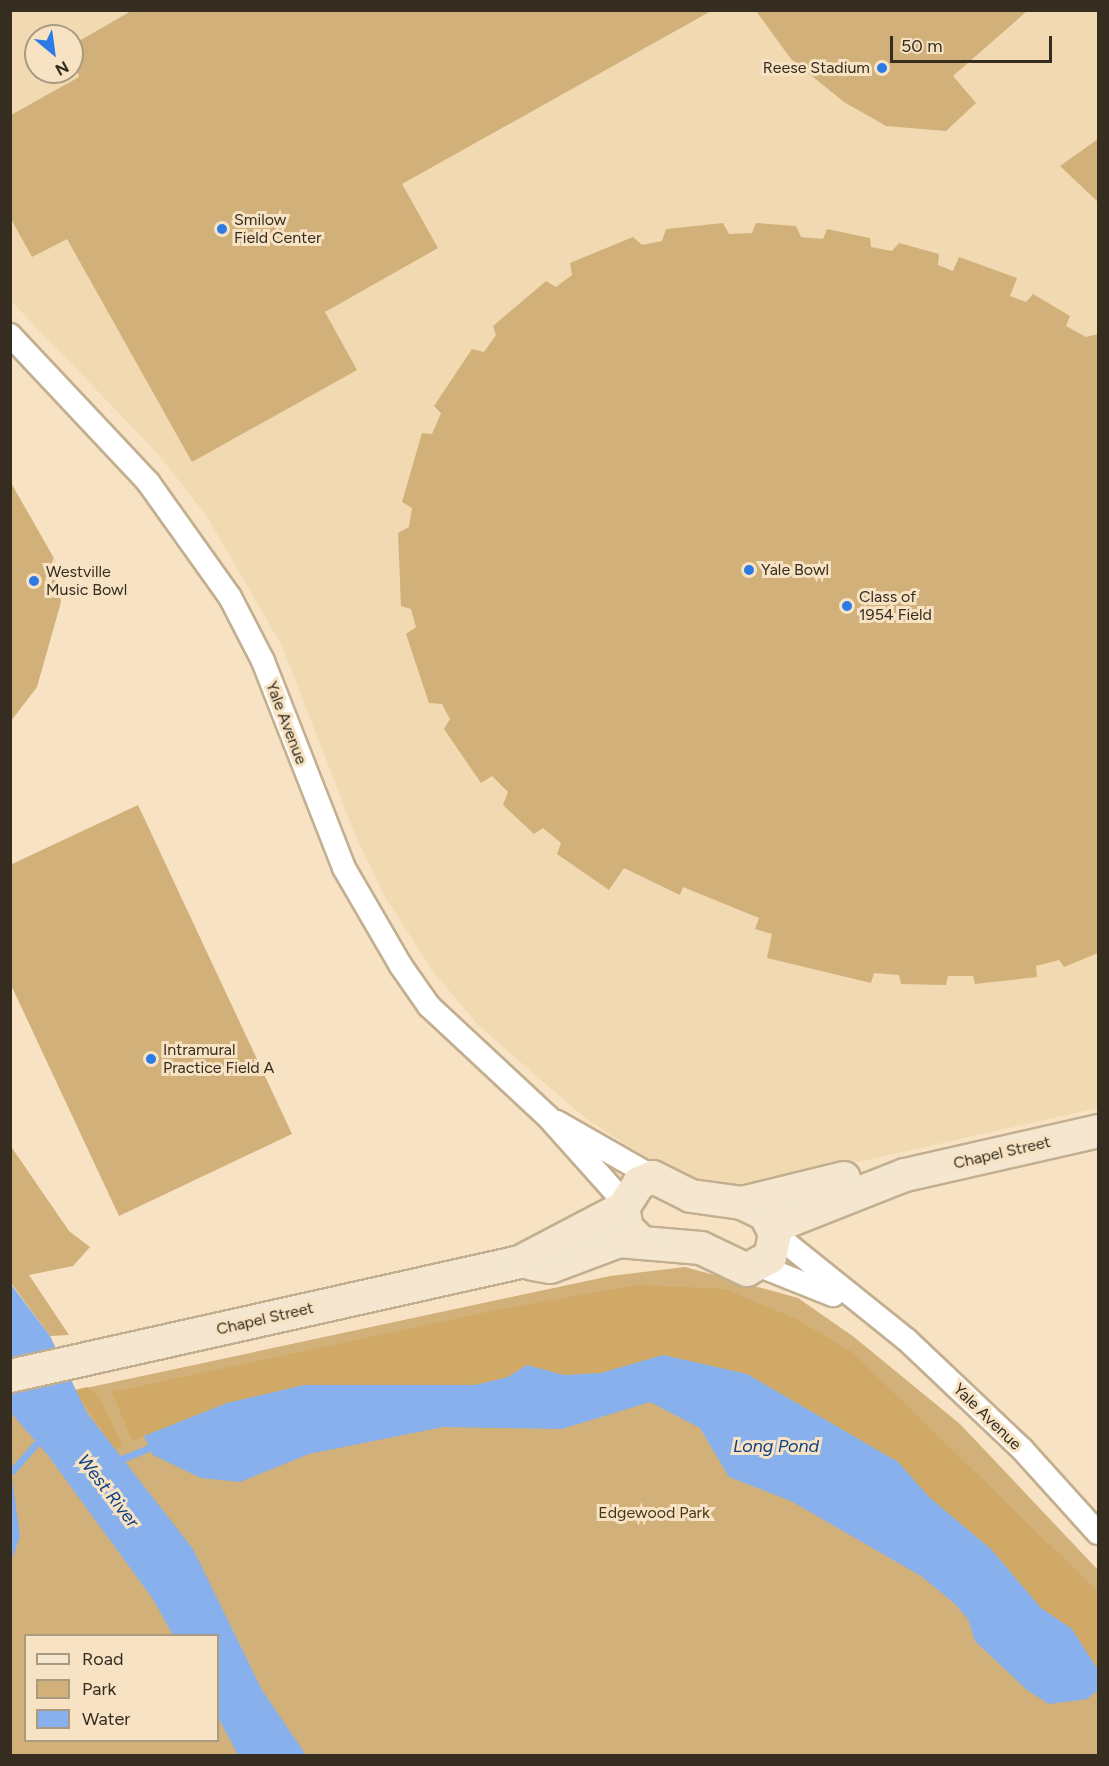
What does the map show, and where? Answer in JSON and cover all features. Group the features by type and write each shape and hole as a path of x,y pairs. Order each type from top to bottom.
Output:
{"street":[{"name":"Yale Avenue","path":"10,335 148,482 225,589 263,661 344,868 401,966 464,1042 548,1117 624,1206"},
{"name":"Yale Avenue","path":"548,1117 589,1135 653,1178"},
{"name":"Chapel Street","path":"774,1230 905,1175 1098,1131"},
{"name":"Chapel Street","path":"653,1178 711,1203 742,1203 842,1178 905,1175"},
{"path":"642,1243 627,1228 624,1206 639,1183 653,1178"},
{"path":"742,1203 765,1214 774,1230 774,1247 760,1266"},
{"name":"Chapel Street","path":"10,1376 520,1262 624,1206"},
{"name":"Yale Avenue","path":"774,1230 975,1404 1090,1508 1098,1533"},
{"name":"Chapel Street","path":"520,1262 549,1267 619,1241 701,1248 733,1268 760,1266"},
{"name":"Yale Avenue","path":"760,1266 776,1268 867,1309"}],"shaded area":[{"path":"11,11 1098,11 1098,1108 720,1193 661,1167 585,1118 479,1026 435,974 385,897 356,837 282,646 206,515 158,454 11,301"},
{"path":"638,1285 725,1289 796,1319 852,1352 1098,1592 1098,1670 1072,1629 1041,1608 991,1549 930,1498 898,1462 747,1374 663,1355 601,1373 564,1375 527,1365 508,1377 475,1385 304,1385 227,1403 132,1441 112,1392 506,1308"},
{"path":"87,1387 99,1397 123,1446 115,1450 75,1390"}],"green space":[{"name":"Smilow Field Center","path":"133,10 711,10 402,184 438,248 325,312 357,370 192,462 67,239 32,257 11,219 11,115 66,84 84,84 84,38"},
{"name":"Reese Stadium","path":"756,11 1027,11 953,76 976,103 946,131 886,126 844,102 791,59"},
{"path":"1098,139 1098,202 1060,166"},
{"name":"Yale Bowl","path":"723,223 729,234 752,233 756,223 796,226 801,237 823,239 827,229 870,238 871,247 892,251 899,243 939,254 938,265 953,271 959,257 1017,278 1010,296 1026,302 1033,294 1070,316 1066,326 1086,337 1098,334 1098,953 1064,967 1059,960 1036,966 1037,977 975,984 973,976 948,976 946,985 901,984 899,975 874,973 871,983 767,958 772,934 755,929 759,918 683,887 680,895 624,868 609,890 557,854 561,843 543,828 534,834 503,805 508,792 492,776 481,783 444,729 450,719 442,704 429,703 406,634 416,627 411,609 401,606 398,533 409,527 412,508 402,502 422,433 432,434 441,413 434,406 472,349 484,352 496,335 493,326 546,281 556,287 572,275 570,263 633,237 642,245 662,241 666,229"},
{"name":"Westville Music Bowl","path":"10,481 55,560 61,602 37,687 11,721"},
{"name":"Intramural Practice Field A","path":"138,805 292,1134 119,1216 11,985 10,865"},
{"path":"10,1145 69,1231 90,1247 73,1266 29,1275 69,1335 50,1336 11,1283"},
{"name":"Edgewood Park","path":"685,1267 798,1298 854,1337 960,1424 1098,1570 1098,1755 11,1755 11,1404 610,1276"}],"water":[{"name":"West River","path":"10,1283 50,1336 87,1413 193,1549 262,1690 306,1755 238,1755 219,1719 219,1634 172,1634 153,1599 47,1454 11,1413"},
{"name":"Long Pond","path":"663,1355 747,1374 898,1462 930,1498 991,1549 1041,1608 1072,1629 1098,1670 1098,1690 1087,1699 1049,1704 1027,1690 975,1641 968,1619 954,1603 921,1576 791,1501 729,1477 700,1428 650,1402 562,1429 443,1427 309,1454 240,1482 201,1478 153,1455 144,1436 227,1403 304,1385 475,1385 508,1377 527,1365 564,1375 601,1373"},
{"path":"11,1470 20,1536 11,1562"}],"waterway":[{"path":"12,1471 42,1437"},
{"path":"114,1462 156,1445"}],"place":[{"name":"Reese Stadium","path":"882,68"},
{"name":"Smilow Field Center","path":"222,229"},
{"name":"Yale Bowl","path":"749,570"},
{"name":"Westville Music Bowl","path":"34,581"},
{"name":"Class of 1954 Field","path":"847,606"},
{"name":"Intramural Practice Field A","path":"151,1059"}]}
